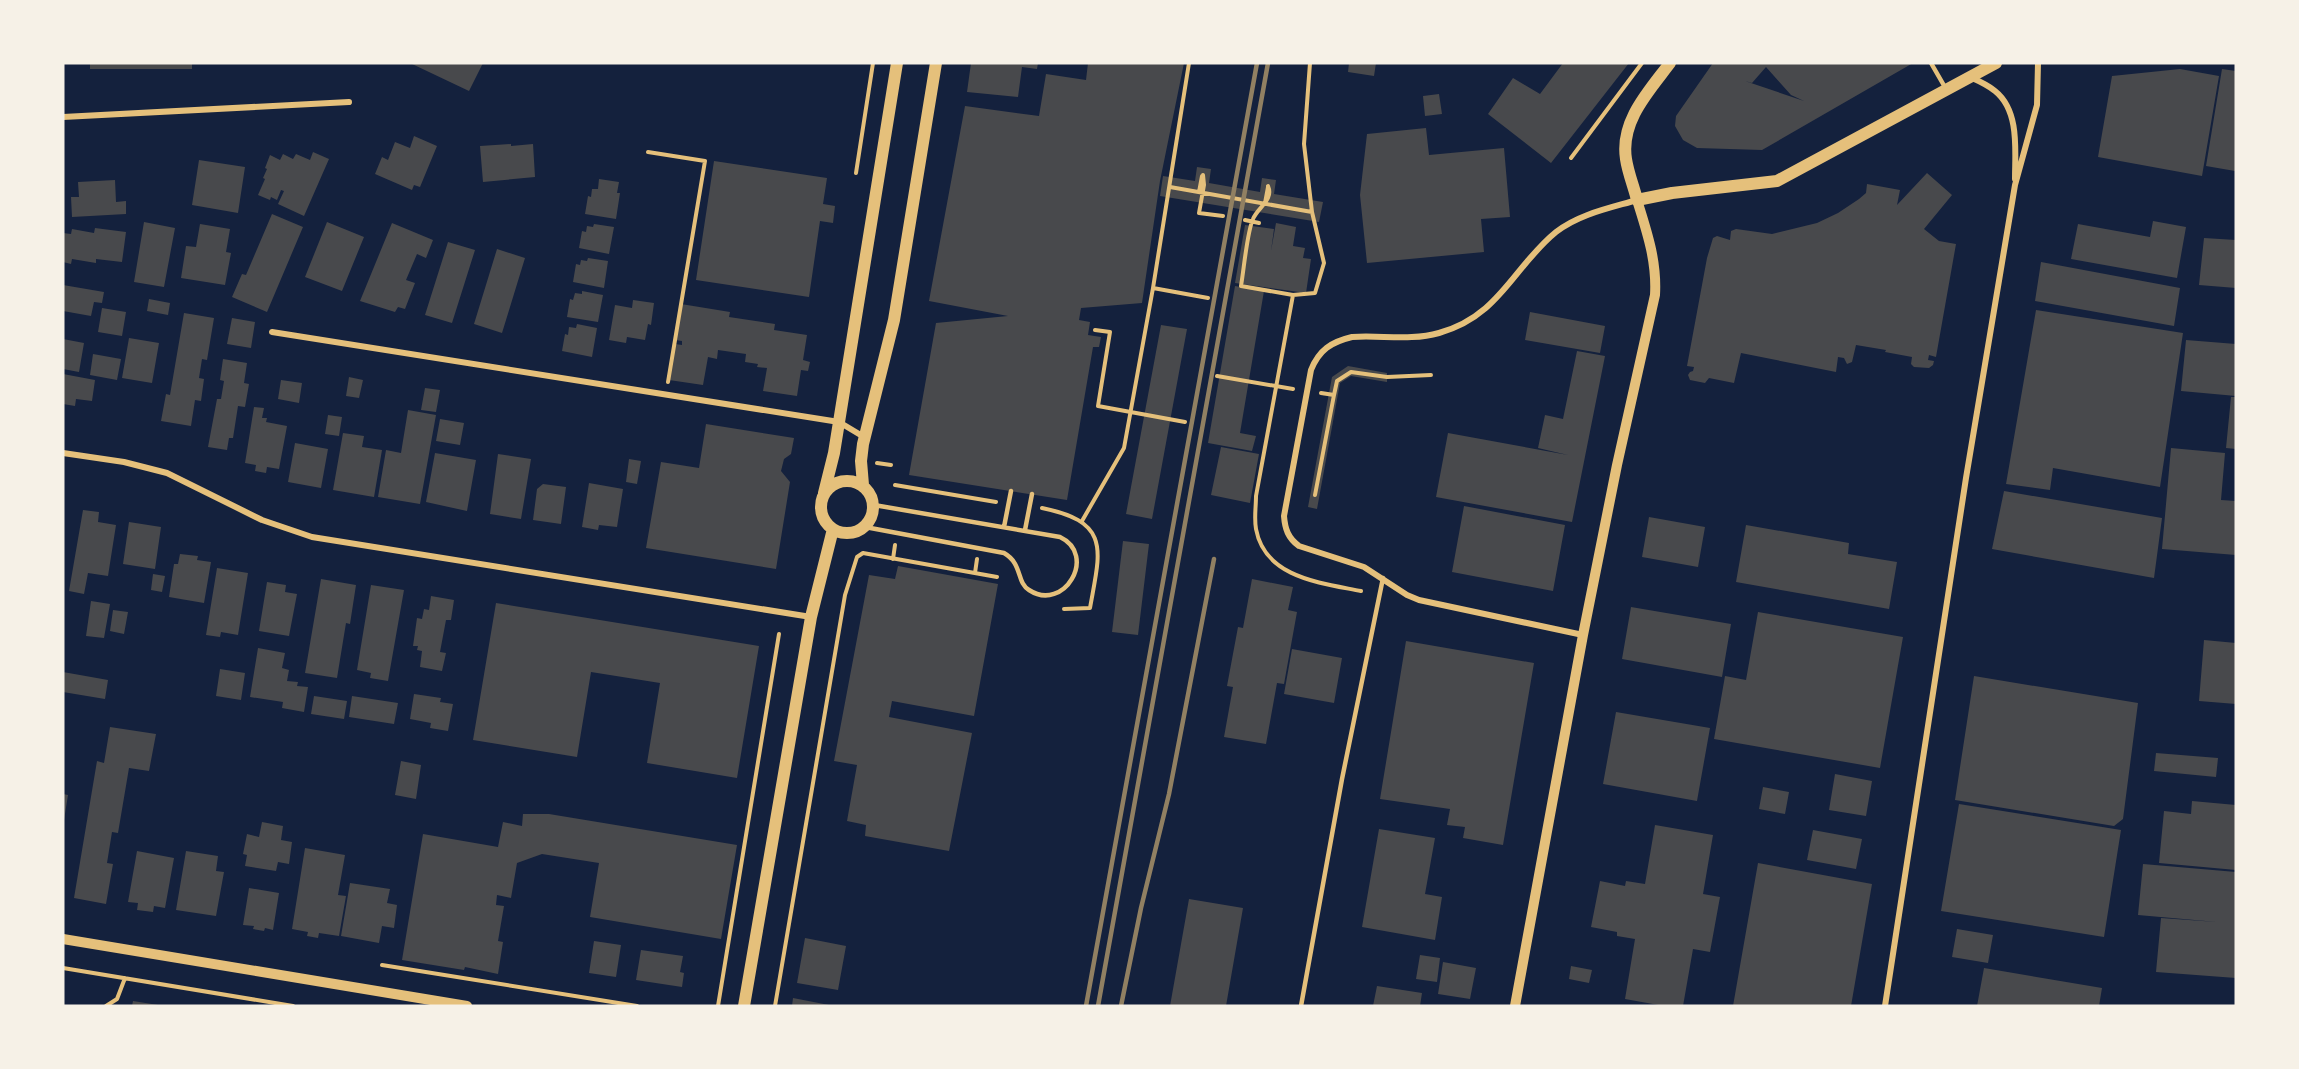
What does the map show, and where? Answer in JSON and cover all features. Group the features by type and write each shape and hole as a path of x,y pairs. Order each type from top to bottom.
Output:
{"main road":[{"path":"824,493 838,482 855,482 863,486 868,491 874,505 873,513 865,527 849,534 833,529 827,525 820,506 824,493 830,475 897,63"},
{"path":"863,486 861,461 864,437 894,320 936,63"},
{"path":"1670,63 1635,112 1627,133 1626,162 1637,200 1777,180 1996,63"},
{"path":"744,1006 811,617 833,529"}],"street":[{"path":"1885,1006 1963,498 2015,186 2037,105 2038,63"},
{"path":"1970,77 1996,91 2010,110 2015,142 2015,186"},
{"path":"63,117 349,102"},
{"path":"1515,1006 1583,635 1617,465 1655,295 1656,279 1652,248 1637,200 1595,212 1566,225 1542,245 1494,302 1470,320 1433,334 1409,338 1352,337 1341,339 1322,350 1311,370 1285,509 1286,530 1293,542 1299,546 1353,562 1419,600 1583,635"},
{"path":"272,332 839,422 864,437"},
{"path":"63,453 124,462 167,473 262,520 312,537 811,617"},
{"path":"63,939 467,1006"}],"lane":[{"path":"1931,63 1946,89"},
{"path":"1004,527 1011,491"},
{"path":"1025,530 1032,494"},
{"path":"865,527 999,551 1009,556 1016,564 1023,584 1031,592 1051,594 1063,590 1071,581 1076,569 1075,553 1070,543 1060,537 874,505"},
{"path":"1301,1006 1342,779 1383,578"}],"path":[{"path":"856,173 873,63"},
{"path":"1029,506 1066,513 1082,521 1124,448 1153,288 1189,63"},
{"path":"1264,203 1268,186 1269,197 1252,221 1241,286 1293,295 1315,293 1324,263 1312,212 1304,144 1310,63"},
{"path":"1571,158 1642,63"},
{"path":"648,152 705,161 666,395"},
{"path":"1199,192 1203,175 1204,185 1199,213 1223,216"},
{"path":"1170,187 1312,212"},
{"path":"1245,220 1259,223"},
{"path":"1153,288 1208,298"},
{"path":"1095,330 1110,332 1098,406 1185,422"},
{"path":"1315,495 1337,381 1351,372 1387,377 1431,375"},
{"path":"1217,376 1334,395"},
{"path":"895,485 1009,503"},
{"path":"986,500 986,506"},
{"path":"893,559 896,543"},
{"path":"775,1006 845,595 857,557 863,553 998,577"},
{"path":"975,573 977,559"},
{"path":"718,1006 779,634"},
{"path":"382,965 637,1006"},
{"path":"63,968 293,1006"},
{"path":"106,1006 117,999 125,978"}],"building":[{"path":"90,63 192,63 192,69 90,69"},
{"path":"410,63 483,63 469,91"},
{"path":"971,63 1038,63 1037,69 1022,67 1018,97 967,92"},
{"path":"1088,63 1184,63 1160,181 1142,303 1081,308 1079,320 1090,322 1088,335 1101,337 1099,347 1093,347 1067,500 909,475 936,323 1008,316 929,301 965,106 1039,116 1046,74 1086,80"},
{"path":"1349,63 1376,63 1374,76 1348,72"},
{"path":"1563,63 1629,63 1551,163 1488,114 1513,78 1540,94"},
{"path":"1713,63 1913,63 1762,150 1697,148 1683,140 1675,126 1676,116","holes":["1766,67 1791,95 1804,101 1745,81 1752,83"]},
{"path":"2180,69 2219,76 2202,176 2098,157 2112,76"},
{"path":"2222,69 2236,71 2235,171 2206,166"},
{"path":"1439,94 1442,114 1425,116 1423,96"},
{"path":"1426,128 1429,155 1504,148 1510,217 1481,219 1484,252 1367,263 1360,195 1367,134"},
{"path":"414,136 437,146 420,187 414,185 412,190 375,174 382,157 388,160 395,142 410,148"},
{"path":"511,144 511,146 533,144 535,177 483,182 480,146"},
{"path":"313,152 329,159 304,216 278,204 284,191 281,190 277,200 258,195 265,179 263,178 267,169 265,168 270,155 280,160 283,154 293,159 296,154 310,160"},
{"path":"199,160 245,167 238,213 192,205"},
{"path":"714,161 827,178 823,204 835,206 833,223 820,221 809,297 696,280"},
{"path":"1197,167 1211,169 1209,183 1260,192 1262,178 1276,180 1274,194 1323,202 1319,222 1160,196 1163,176 1195,181"},
{"path":"1927,173 1952,195 1924,229 1939,241 1956,244 1936,357 1929,355 1928,360 1934,361 1933,365 1929,368 1914,367 1911,364 1912,357 1856,345 1852,362 1847,364 1844,358 1838,357 1836,372 1741,353 1734,383 1709,378 1705,383 1690,380 1688,375 1694,367 1687,366 1707,258 1713,238 1717,236 1730,240 1731,231 1736,229 1772,234 1817,223 1859,199 1866,193 1867,184 1900,190 1897,205"},
{"path":"599,179 619,182 617,193 620,193 616,219 585,214 588,196 591,197 592,189 598,189"},
{"path":"115,180 116,202 126,201 126,214 72,217 71,197 79,197 78,182"},
{"path":"272,214 303,227 267,312 232,297 242,274 246,275"},
{"path":"2153,221 2186,227 2177,278 2071,259 2078,224 2150,237"},
{"path":"144,222 175,228 164,287 134,282"},
{"path":"327,222 364,237 342,291 305,277"},
{"path":"392,223 433,240 426,258 417,254 406,280 415,283 405,309 398,307 395,312 360,301"},
{"path":"1276,223 1296,227 1293,246 1305,248 1303,258 1311,259 1306,293 1235,283 1245,225 1274,229 1271,251"},
{"path":"200,224 230,229 226,252 231,253 225,285 181,278 186,246 196,247"},
{"path":"594,224 614,227 609,254 579,248 582,231 586,232 587,226 593,227"},
{"path":"95,228 126,232 122,262 96,259 96,263 72,259 71,264 63,262 63,233 71,234 72,229 94,233"},
{"path":"2204,238 2236,240 2236,288 2199,285"},
{"path":"448,242 475,250 452,323 425,315"},
{"path":"497,249 525,258 502,333 474,324"},
{"path":"588,258 608,261 604,288 573,282 576,264 580,265 581,260 587,261"},
{"path":"2041,262 2180,288 2174,326 2035,301"},
{"path":"63,285 104,292 102,303 94,302 91,316 63,311"},
{"path":"1235,286 1264,291 1240,433 1256,436 1252,451 1208,443"},
{"path":"582,291 603,295 598,322 567,317 570,299 573,300 575,293 582,294"},
{"path":"149,299 170,303 168,315 147,311"},
{"path":"633,300 654,303 651,325 648,324 645,340 627,337 626,343 609,340 615,305 632,308"},
{"path":"681,304 730,312 729,317 775,324 774,330 807,335 803,360 810,362 808,371 801,370 797,396 763,391 767,368 745,362 746,354 718,350 717,359 708,357 703,385 669,380 675,344 682,345 682,341 675,340"},
{"path":"102,308 126,312 122,336 98,332"},
{"path":"2036,310 2183,333 2160,487 2053,468 2050,490 2006,484"},
{"path":"1530,312 1605,326 1600,353 1525,340"},
{"path":"184,313 214,318 207,360 202,359 199,378 204,379 201,401 195,400 191,426 161,421 166,394 170,395"},
{"path":"232,318 255,322 251,348 227,344"},
{"path":"577,324 597,328 592,357 562,351 565,334 568,335 569,327 576,328"},
{"path":"1161,325 1187,329 1152,519 1126,514"},
{"path":"129,338 159,343 152,383 122,378"},
{"path":"63,339 84,343 79,372 63,369"},
{"path":"2186,340 2236,344 2236,396 2181,391"},
{"path":"1577,351 1605,356 1572,522 1436,497 1448,433 1568,455 1538,448 1545,415 1563,419"},
{"path":"93,354 121,359 117,380 90,375"},
{"path":"223,359 247,363 244,383 249,384 245,407 238,406 233,438 229,438 227,450 208,447 217,399 221,399 224,381 220,380"},
{"path":"1348,366 1387,373 1387,382 1351,376 1340,383 1317,509 1308,507 1332,377"},
{"path":"63,374 95,380 92,401 76,399 75,406 63,404"},
{"path":"349,377 363,380 359,398 346,396"},
{"path":"281,380 302,383 299,403 278,399"},
{"path":"425,388 440,390 436,412 421,410"},
{"path":"2231,397 2236,397 2236,449 2226,448"},
{"path":"254,407 264,408 262,418 267,418 266,422 287,426 279,469 267,467 266,473 255,471 256,465 245,463"},
{"path":"408,410 436,415 420,504 378,497 386,450 401,453"},
{"path":"328,415 342,417 339,436 325,434"},
{"path":"440,419 464,423 460,445 436,441"},
{"path":"706,424 794,438 791,454 784,459 781,471 790,482 776,569 646,548 661,462 699,468"},
{"path":"343,433 364,436 362,447 382,450 374,497 333,490"},
{"path":"295,443 328,449 321,488 288,482"},
{"path":"1221,447 1259,454 1250,503 1211,495"},
{"path":"2171,448 2225,453 2221,500 2236,501 2236,555 2162,549"},
{"path":"435,453 476,460 467,511 426,502"},
{"path":"498,454 531,459 521,519 490,514"},
{"path":"629,459 641,461 637,484 626,482"},
{"path":"589,483 623,489 617,527 599,525 598,530 582,527"},
{"path":"543,484 566,487 561,524 533,520 537,489"},
{"path":"2004,491 2162,518 2154,578 1992,549"},
{"path":"1464,506 1565,525 1553,591 1452,572"},
{"path":"83,510 99,512 98,522 116,525 108,576 88,573 84,594 69,591"},
{"path":"1649,517 1705,527 1698,567 1642,557"},
{"path":"129,522 161,527 155,569 123,564"},
{"path":"1746,525 1849,543 1848,554 1897,562 1889,609 1736,582"},
{"path":"1123,541 1149,544 1138,635 1112,632"},
{"path":"180,554 198,556 197,560 211,562 204,603 169,597 174,564 178,564"},
{"path":"898,566 998,584 974,716 892,701 889,717 972,733 949,851 865,836 866,825 847,821 857,765 834,761 869,575 895,579"},
{"path":"217,568 248,573 238,635 221,632 220,637 206,635"},
{"path":"153,574 165,576 162,592 151,590"},
{"path":"321,579 356,585 350,624 346,623 337,678 305,673"},
{"path":"1252,579 1293,587 1288,610 1297,612 1284,684 1277,683 1266,744 1224,737 1233,687 1227,686 1238,627 1243,628"},
{"path":"267,582 286,585 285,592 297,594 289,636 259,631"},
{"path":"371,585 404,590 388,681 370,678 371,673 357,670"},
{"path":"431,596 454,600 451,620 446,620 440,652 446,653 442,671 420,667 422,651 417,650 418,646 413,646 417,618 422,619 424,609 429,610"},
{"path":"91,601 110,604 104,638 86,636"},
{"path":"496,603 759,646 737,778 647,763 660,683 591,672 577,757 473,740"},
{"path":"1631,607 1731,624 1722,677 1622,659"},
{"path":"113,610 128,612 124,634 110,631"},
{"path":"1758,612 1903,637 1880,768 1714,739 1725,676 1746,680"},
{"path":"2204,640 2236,643 2236,704 2199,701"},
{"path":"1406,641 1534,663 1503,845 1463,838 1465,827 1447,825 1450,809 1380,799"},
{"path":"258,648 285,653 282,668 289,670 287,681 298,682 297,686 308,687 304,712 282,708 283,702 250,697"},
{"path":"1292,649 1342,658 1334,703 1284,694"},
{"path":"220,669 245,673 241,700 216,696"},
{"path":"63,672 108,680 105,699 63,692"},
{"path":"1974,676 2138,703 2123,819 2114,826 1955,800"},
{"path":"414,694 441,698 440,702 453,704 448,731 430,728 431,723 410,719"},
{"path":"314,696 347,701 344,719 311,714"},
{"path":"352,696 398,703 394,724 349,717"},
{"path":"1616,712 1710,728 1697,801 1603,784"},
{"path":"110,727 156,734 149,771 129,768 118,833 112,832 107,863 113,864 106,904 74,898 97,761 104,763"},
{"path":"2156,753 2218,758 2216,777 2154,771"},
{"path":"401,761 421,765 416,799 395,795"},
{"path":"1835,774 1872,781 1866,816 1829,810"},
{"path":"1763,787 1789,792 1785,814 1759,809"},
{"path":"63,794 68,795 64,820 63,820"},
{"path":"2192,801 2236,805 2236,870 2159,863 2164,811 2191,814"},
{"path":"1959,804 2121,830 2104,937 1941,911"},
{"path":"523,814 549,814 737,845 721,939 590,917 599,863 542,854 517,863 511,898 497,895 496,905 504,906 498,941 503,942 498,974 465,967 464,970 402,960 423,834 498,847 503,822 522,826"},
{"path":"262,822 283,826 281,840 292,842 289,864 278,862 276,871 245,866 247,855 243,854 247,834 259,837"},
{"path":"1655,825 1713,835 1703,894 1720,897 1710,952 1693,949 1683,1006 1664,1006 1625,999 1635,939 1617,936 1617,932 1591,927 1600,881 1625,886 1626,881 1645,884"},
{"path":"1379,829 1435,838 1425,894 1442,897 1435,940 1362,927"},
{"path":"1813,830 1862,839 1856,869 1807,860"},
{"path":"305,848 345,855 338,895 346,896 339,936 319,933 318,938 307,936 308,932 292,929"},
{"path":"137,851 174,858 165,908 154,906 153,912 137,910 138,903 128,902"},
{"path":"186,851 218,856 216,871 224,872 216,916 176,910"},
{"path":"1758,863 1872,884 1851,1006 1733,1006"},
{"path":"2143,864 2236,872 2236,978 2156,972 2161,918 2217,922 2138,915"},
{"path":"350,883 390,889 387,903 397,905 394,928 382,926 379,943 341,936"},
{"path":"249,888 279,893 273,930 265,928 264,931 253,929 254,926 243,925"},
{"path":"1189,899 1243,908 1226,1006 1170,1006"},
{"path":"1957,929 1993,935 1988,963 1952,957"},
{"path":"805,938 846,946 838,990 797,983"},
{"path":"594,941 621,945 616,977 589,973"},
{"path":"641,950 683,956 680,972 684,973 682,987 636,980"},
{"path":"1420,955 1440,958 1437,982 1416,979"},
{"path":"1443,962 1476,968 1470,999 1438,994"},
{"path":"1571,966 1592,970 1589,983 1569,979"},
{"path":"1984,968 2102,988 2099,1006 1977,1006"},
{"path":"1377,986 1422,993 1420,1006 1373,1006"},
{"path":"793,998 829,1005 829,1006 792,1006"},
{"path":"133,1001 158,1005 158,1006 132,1006"}],"railway":[{"path":"1086,1006 1257,63"},
{"path":"1098,1006 1268,63"},
{"path":"1121,1006 1141,908 1169,794 1214,559"}]}
